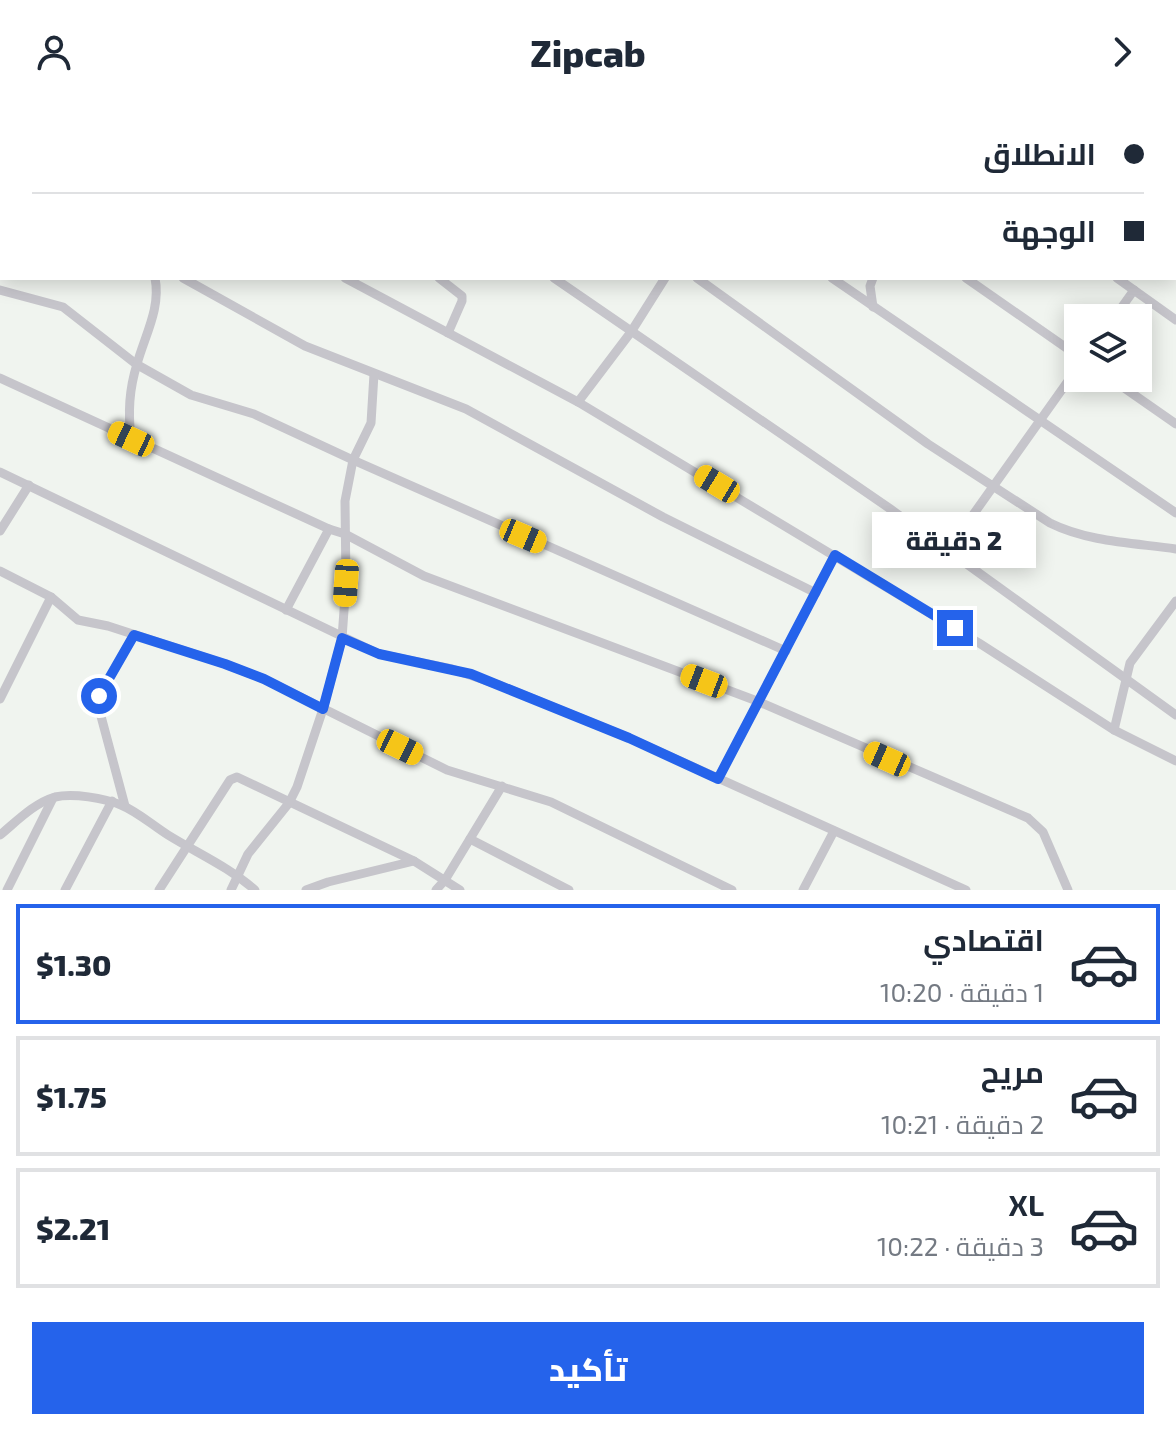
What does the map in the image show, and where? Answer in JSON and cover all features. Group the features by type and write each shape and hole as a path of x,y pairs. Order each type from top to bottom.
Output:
{"street":[{"path":"131,439 128,403 136,364 156,307 155,280"},
{"path":"187,280 305,346 466,409 663,517 816,593"},
{"path":"349,280 578,402 979,643 1114,730 1176,761"},
{"path":"442,280 462,296 448,333"},
{"path":"557,280 948,550 1176,715"},
{"path":"578,402 631,332 664,280"},
{"path":"700,280 928,444 1066,531 1176,549"},
{"path":"835,280 1176,513"},
{"path":"872,280 870,286 873,307"},
{"path":"969,280 1064,346"},
{"path":"1120,280 1176,320"},
{"path":"0,290 63,307 136,364 191,395 237,407 786,651"},
{"path":"1124,304 1134,290"},
{"path":"231,890 258,838 289,803 303,774 323,709 342,638 346,583 345,501 353,460 371,423 374,374"},
{"path":"0,378 345,534 424,576 757,701 1028,818 1043,832 1068,890"},
{"path":"948,550 1064,386"},
{"path":"1130,392 1176,424"},
{"path":"0,472 342,638 379,654 471,674 629,738 966,890"},
{"path":"0,531 29,485"},
{"path":"286,610 329,529"},
{"path":"718,779 835,555"},
{"path":"0,571 51,597 78,620 108,626 264,679 447,770 551,802 732,890"},
{"path":"0,699 51,597"},
{"path":"1114,730 1133,655 1172,613 1176,601"},
{"path":"125,806 98,705 99,696 134,635"},
{"path":"159,890 230,780 244,778 289,803 414,861 460,890"},
{"path":"436,890 502,786"},
{"path":"0,835 37,806 53,798 65,796 112,801 238,875 255,890"},
{"path":"7,890 53,798"},
{"path":"65,890 112,801"},
{"path":"803,890 834,831"},
{"path":"470,839 569,890"},
{"path":"306,890 414,861"}],"route":[{"path":"99,696 134,635 264,679 323,709 342,638 379,654 471,674 629,738 718,779 835,555 955,628"}]}
